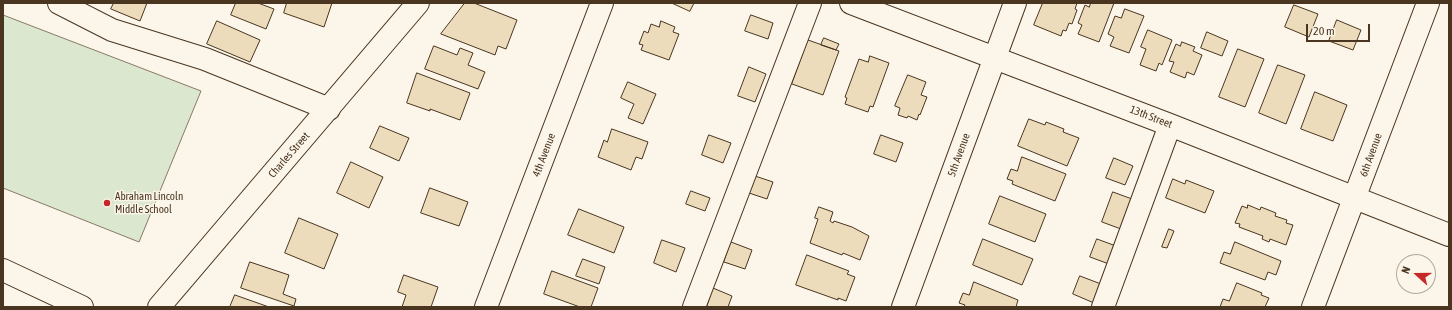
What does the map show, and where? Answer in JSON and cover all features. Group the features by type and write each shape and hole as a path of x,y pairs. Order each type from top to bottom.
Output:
{"street":[{"path":"59,3 112,30 205,59 329,108"},
{"name":"Charles Street","path":"159,307 418,3"},
{"name":"4th Avenue","path":"486,307 602,3"},
{"path":"694,307 810,3"},
{"name":"13th Street","path":"851,3 1356,197 1449,235"},
{"name":"5th Avenue","path":"903,307 1015,3"},
{"name":"6th Avenue","path":"1313,307 1356,197 1428,3"},
{"path":"1102,307 1170,125"},
{"path":"3,270 82,307"}],"green space":[{"path":"3,15 201,91 139,242 3,188"}],"building":[{"path":"114,3 147,3 140,21 111,9"},
{"path":"236,3 258,3 274,9 266,29 231,15"},
{"path":"287,3 332,3 324,27 284,13"},
{"path":"465,3 474,3 517,20 506,49 498,46 495,55 441,34"},
{"path":"672,3 694,3 690,11"},
{"path":"1043,3 1077,3 1075,9 1077,10 1072,24 1069,23 1066,31 1063,30 1061,36 1034,25"},
{"path":"1091,3 1114,3 1099,42 1078,34 1082,25 1078,23 1085,5 1089,7"},
{"path":"1294,5 1318,14 1309,37 1285,27"},
{"path":"1125,9 1144,16 1129,53 1110,46 1114,37 1108,34 1115,16 1121,18"},
{"path":"751,15 773,23 768,39 745,31"},
{"path":"1337,20 1361,30 1353,50 1329,41"},
{"path":"217,21 260,40 250,62 207,44"},
{"path":"661,21 675,27 673,32 679,34 669,60 641,50 643,45 639,44 644,31 648,33 651,24 659,27"},
{"path":"1148,30 1172,40 1162,65 1159,63 1156,71 1140,65 1146,49 1141,47"},
{"path":"1207,32 1228,41 1222,56 1201,48"},
{"path":"824,38 839,44 836,50 821,45"},
{"path":"808,40 839,51 823,95 792,84"},
{"path":"1182,42 1195,47 1193,51 1202,55 1194,75 1187,72 1185,78 1170,72 1174,62 1169,61 1176,44 1180,46"},
{"path":"434,46 457,55 460,48 473,53 468,65 485,72 478,89 425,69"},
{"path":"1238,49 1264,59 1245,107 1219,97"},
{"path":"870,56 889,63 873,107 870,106 868,112 845,104 847,98 845,97 859,59 868,62"},
{"path":"1278,65 1305,75 1286,124 1259,113"},
{"path":"749,67 766,74 755,102 738,96"},
{"path":"417,73 470,93 460,120 430,109 430,111 407,103"},
{"path":"908,75 926,82 921,95 927,97 917,120 908,116 907,118 898,115 900,108 895,106"},
{"path":"628,82 656,94 643,124 628,118 634,104 621,98"},
{"path":"1315,92 1347,105 1333,141 1301,129"},
{"path":"1029,119 1045,125 1046,122 1064,129 1063,132 1079,138 1067,166 1018,146"},
{"path":"380,126 409,138 399,161 370,148"},
{"path":"612,129 648,142 642,159 636,157 631,170 598,157 604,140 607,142"},
{"path":"709,135 731,143 723,163 702,155"},
{"path":"881,135 903,143 896,162 874,154"},
{"path":"1022,157 1066,174 1055,201 1012,184 1013,181 1007,179 1011,169 1017,171"},
{"path":"1114,158 1133,166 1125,185 1106,178"},
{"path":"351,162 383,177 369,208 337,193"},
{"path":"755,176 773,182 767,199 749,193"},
{"path":"1173,179 1185,184 1186,180 1214,191 1205,213 1166,198"},
{"path":"430,188 468,202 459,226 421,213"},
{"path":"691,191 710,198 705,211 686,204"},
{"path":"1113,192 1132,199 1121,229 1102,222"},
{"path":"1000,196 1046,214 1035,242 989,224"},
{"path":"1248,205 1260,210 1261,207 1276,213 1275,216 1287,220 1286,223 1293,225 1286,245 1270,239 1269,242 1262,239 1263,236 1239,227 1240,224 1235,223 1242,206 1247,208"},
{"path":"819,207 833,212 830,221 833,223 834,221 852,227 869,236 860,260 810,243 818,219 815,218"},
{"path":"579,209 624,227 614,253 568,235"},
{"path":"299,218 338,234 324,269 285,253"},
{"path":"1169,229 1174,231 1167,248 1162,247"},
{"path":"983,239 1033,259 1022,285 973,265"},
{"path":"1097,239 1116,246 1109,264 1090,257"},
{"path":"662,240 685,248 676,272 654,263"},
{"path":"731,242 752,250 745,269 724,262"},
{"path":"1235,242 1281,261 1276,275 1268,272 1265,280 1220,263 1224,252 1230,254"},
{"path":"807,255 849,271 847,274 855,277 846,301 838,298 838,300 796,285"},
{"path":"583,259 605,267 599,284 576,276"},
{"path":"250,262 289,275 283,294 296,299 294,306 241,288"},
{"path":"552,271 598,288 591,307 580,307 544,294"},
{"path":"404,275 438,287 431,307 402,307 406,295 398,292"},
{"path":"1080,276 1101,284 1094,303 1073,294"},
{"path":"974,282 1018,300 1016,307 964,307 965,305 959,303 963,293 969,295"},
{"path":"1237,283 1262,293 1261,295 1269,298 1265,307 1220,307 1223,299 1229,301"},
{"path":"713,288 732,296 728,307 707,307"},
{"path":"235,295 269,307 230,307"}],"place":[{"name":"Abraham Lincoln Middle School","path":"107,203"}]}
